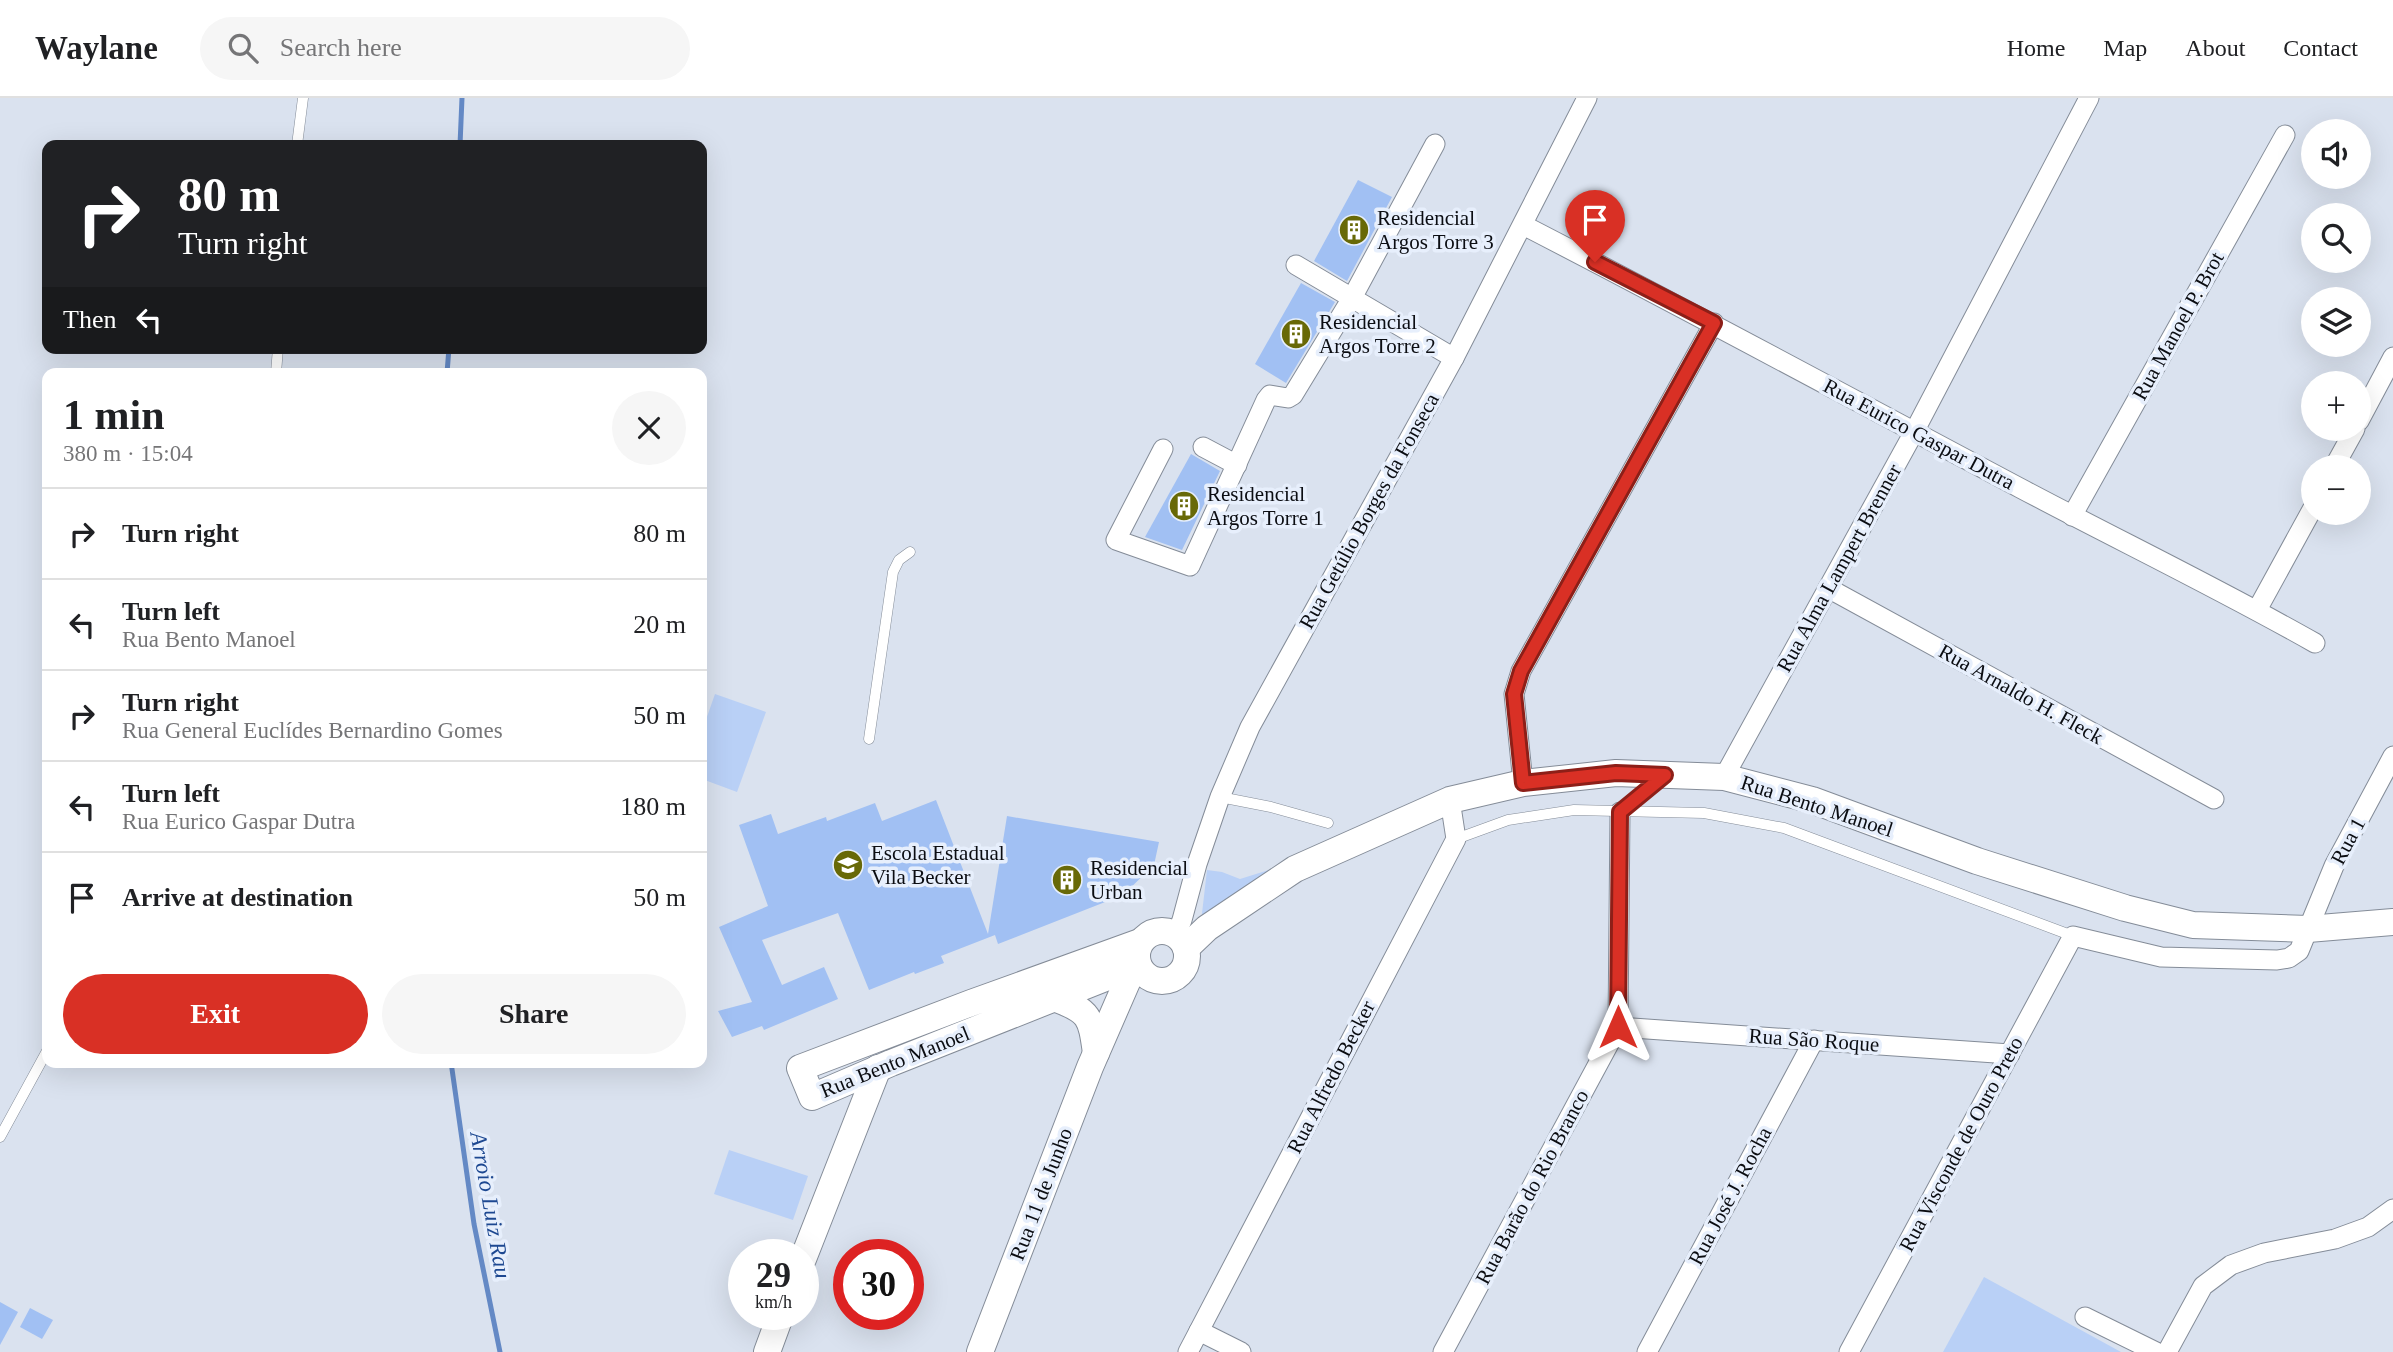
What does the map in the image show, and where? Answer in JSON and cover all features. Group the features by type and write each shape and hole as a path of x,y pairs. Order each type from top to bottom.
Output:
{"main road":[{"name":"Rua Bento Manoel","path":"1181,942 1207,929 1295,869 1450,800 1523,783 1616,773 1724,776 1812,800 1977,861 2124,908 2193,925 2308,929 2393,922"},
{"path":"1161,930 1181,942 1188,957 1181,973 1166,981 1143,962 1146,936 1161,930"},
{"name":"Rua Bento Manoel","path":"1143,962 878,1068 813,1097 800,1068 971,1003 1143,962"},
{"name":"Rua 11 de Junho","path":"980,1352 1100,1045 1127,982 1143,962"},
{"path":"1055,998 1083,1013 1092,1023 1100,1045"},
{"path":"811,1239 878,1068"},
{"path":"766,1352 775,1330"}],"street":[{"name":"Rua Getúlio Borges da Fonseca","path":"1181,942 1197,864 1220,797 1257,715 1454,358 1587,98"},
{"name":"Rua Alma Lampert Brenner","path":"1724,776 1914,432 2090,98"},
{"name":"Rua Manoel P. Brot","path":"2072,516 2285,135"},
{"path":"1163,449 1115,540 1190,566 1270,394 1289,398 1293,396 1352,298 1435,144"},
{"name":"Rua Eurico Gaspar Dutra","path":"1523,225 1714,323 2072,516 2258,610 2315,643"},
{"path":"1296,265 1454,358"},
{"path":"1523,783 1514,694 1521,671 1714,323"},
{"path":"2371,398 2393,357"},
{"path":"1203,447 1237,465"},
{"path":"2258,610 2304,525"},
{"name":"Rua Arnaldo H. Fleck","path":"1828,588 2214,799"},
{"name":"Rua 1","path":"2073,936 2161,957 2289,958 2298,951 2334,866 2393,756"},
{"path":"1450,800 1456,839"},
{"name":"Rua Barão do Rio Branco","path":"1443,1352 1618,1027 1620,812"},
{"name":"Rua Alfredo Becker","path":"1188,1352 1456,839"},
{"name":"Rua Visconde de Ouro Preto","path":"1849,1352 2073,936"},
{"name":"Rua São Roque","path":"1618,1027 2010,1054"},
{"name":"Rua José J. Rocha","path":"1647,1352 1814,1040"},
{"path":"2167,1352 2203,1286 2231,1265 2264,1253 2335,1239 2368,1227 2393,1209"},
{"path":"2085,1317 2156,1352"},
{"path":"1199,1331 1241,1352"}],"lane":[{"path":"298,140 303,98"},
{"path":"869,738 893,572 899,560 910,552"},
{"path":"1620,812 1665,775"},
{"path":"1220,797 1271,807 1328,823"},
{"path":"1456,839 1507,820 1574,810 1704,813 1784,828 2073,936"},
{"path":"0,1137 42,1060"}],"shaded area":[{"path":"715,694 766,712 737,792 707,781 707,717"},
{"path":"1272,869 1201,922 1207,870 1240,879"},
{"path":"729,1150 808,1176 793,1220 714,1194"},
{"path":"1984,1277 2121,1352 1943,1352"}],"building":[{"name":"Residencial Argos Torre 3","path":"1358,180 1392,197 1347,281 1314,261"},
{"name":"Residencial Argos Torre 2","path":"1301,283 1335,302 1286,383 1255,364"},
{"name":"Residencial Argos Torre 1","path":"1191,454 1220,471 1182,550 1145,537"},
{"path":"936,800 988,934 1007,816 1159,842 1154,865 1123,895 998,944 995,935 941,956 944,963 869,990 838,913 762,940 782,985 824,967 838,999 764,1030 762,1026 732,1037 718,1011 752,1002 719,927 768,906 739,825 771,814 778,834 826,817 827,821 875,803 882,821"},
{"path":"0,1302 18,1312 0,1345"},
{"path":"30,1308 53,1320 42,1339 20,1327"}],"waterway":[{"name":"Arroio Luiz Rau","path":"460,140 462,98"},
{"name":"Arroio Luiz Rau","path":"447,368 449,354"},
{"name":"Arroio Luiz Rau","path":"452,1068 474,1224 500,1352"}],"place":[{"name":"Residencial Argos Torre 3","path":"1354,230"},
{"name":"Residencial Argos Torre 2","path":"1296,334"},
{"name":"Residencial Argos Torre 1","path":"1184,506"},
{"name":"Escola Estadual Vila Becker","path":"848,865"},
{"name":"Residencial Urban","path":"1067,880"}],"route":[{"path":"1595,262 1714,323 1521,671 1514,694 1523,783 1616,773 1665,775 1620,812 1618,1027"}]}
